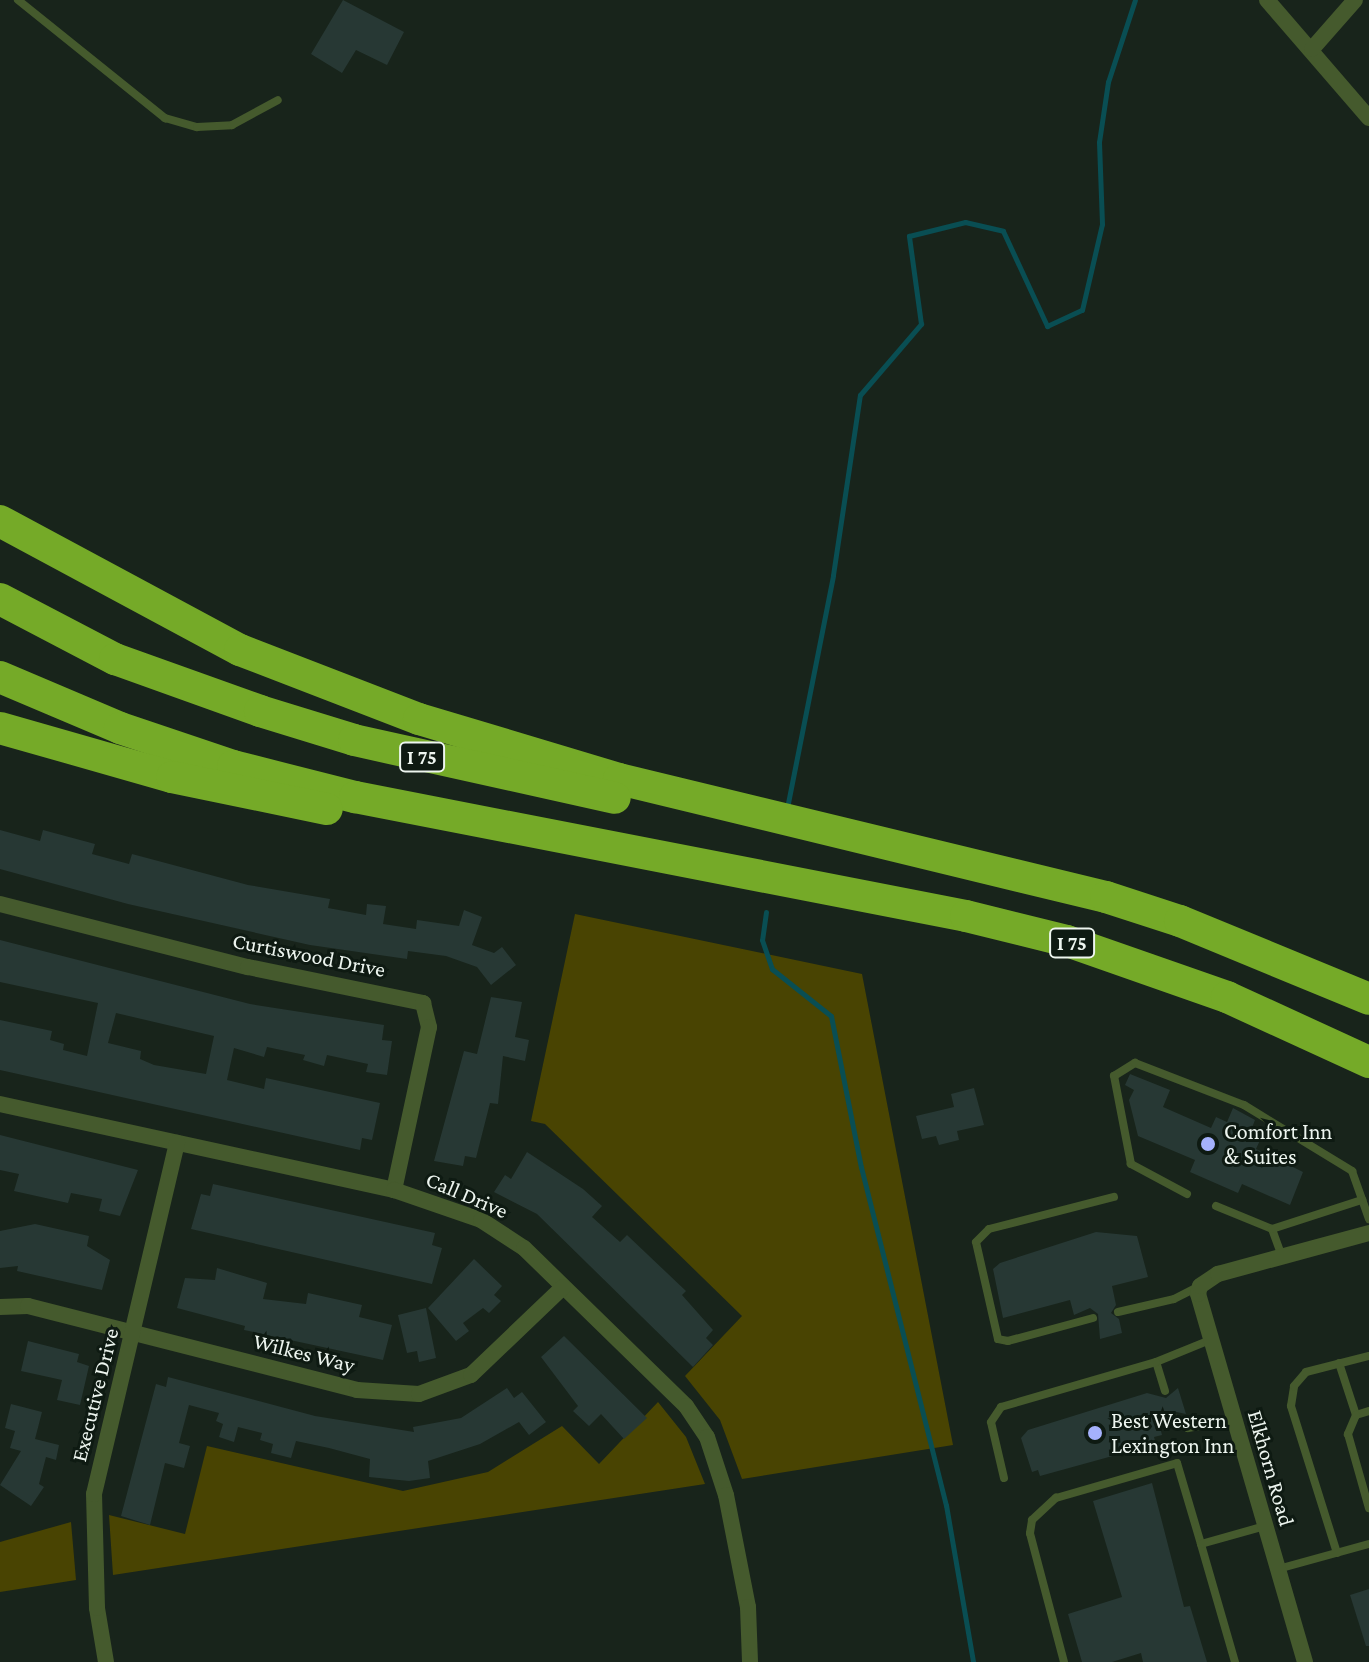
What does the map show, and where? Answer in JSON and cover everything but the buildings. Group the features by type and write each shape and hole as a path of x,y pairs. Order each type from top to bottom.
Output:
{"highway":[{"path":"0,521 240,650 394,710 619,779 867,839"},
{"name":"I 75","path":"0,599 115,659 354,740 641,803 867,839 1106,897 1180,921 1369,999"},
{"name":"I 75","path":"0,677 120,728 233,766 491,826 759,875 1067,941 1227,997 1369,1062"},
{"path":"0,728 283,802 759,875"}],"street":[{"path":"1267,0 1369,118"},
{"path":"1312,49 1355,0"},
{"name":"Curtiswood Drive","path":"0,904 248,967 423,1003 429,1027 394,1190"},
{"name":"Call Drive","path":"0,1104 394,1190 492,1226 563,1287 686,1406 707,1437 726,1495 748,1607 750,1662"},
{"name":"Executive Drive","path":"106,1662 97,1608 94,1494 177,1143"},
{"path":"1200,1286 1218,1274 1369,1233"},
{"name":"Elkhorn Road","path":"1200,1286 1198,1299 1305,1662"},
{"name":"Wilkes Way","path":"0,1307 28,1306 357,1390 419,1394 471,1375 563,1287"}],"lane":[{"path":"18,0 165,118 197,127 232,125 278,100"},
{"path":"1187,1194 1131,1164 1114,1076 1135,1063 1244,1105 1352,1171 1369,1219"},
{"path":"1093,1318 1008,1341 998,1339 976,1242 989,1229 1114,1197"},
{"path":"1216,1206 1272,1229 1362,1200"},
{"path":"1272,1229 1282,1256"},
{"path":"1118,1312 1174,1299 1200,1286"},
{"path":"1004,1478 991,1422 1001,1407 1156,1362 1210,1340"},
{"path":"1337,1553 1291,1406 1294,1386 1306,1372 1369,1356"},
{"path":"1156,1362 1165,1391"},
{"path":"1339,1363 1356,1415 1348,1434 1369,1508"},
{"path":"1356,1415 1369,1411"},
{"path":"1174,1418 1188,1428 1234,1420"},
{"path":"1064,1662 1030,1533 1032,1520 1056,1498 1177,1463 1235,1662"},
{"path":"1201,1544 1265,1526"},
{"path":"1278,1570 1369,1544"}],"shaded area":[{"path":"575,914 862,974 953,1445 742,1479 720,1420 685,1376 742,1316 545,1124 531,1121"},
{"path":"658,1402 686,1437 705,1484 113,1575 109,1515 185,1534 207,1446 403,1491 488,1472 562,1426 599,1464"},
{"path":"71,1522 76,1580 0,1592 0,1542"}],"waterway":[{"path":"788,803 833,575 860,395 921,324 909,236 965,222 1003,231 1047,326 1082,310 1102,224 1099,142 1108,82 1135,0"},
{"path":"766,912 762,940 772,969 831,1016 861,1167 946,1505 973,1662"}],"place":[{"name":"Comfort Inn & Suites","path":"1208,1144"},
{"name":"Best Western Lexington Inn","path":"1095,1433"}]}
